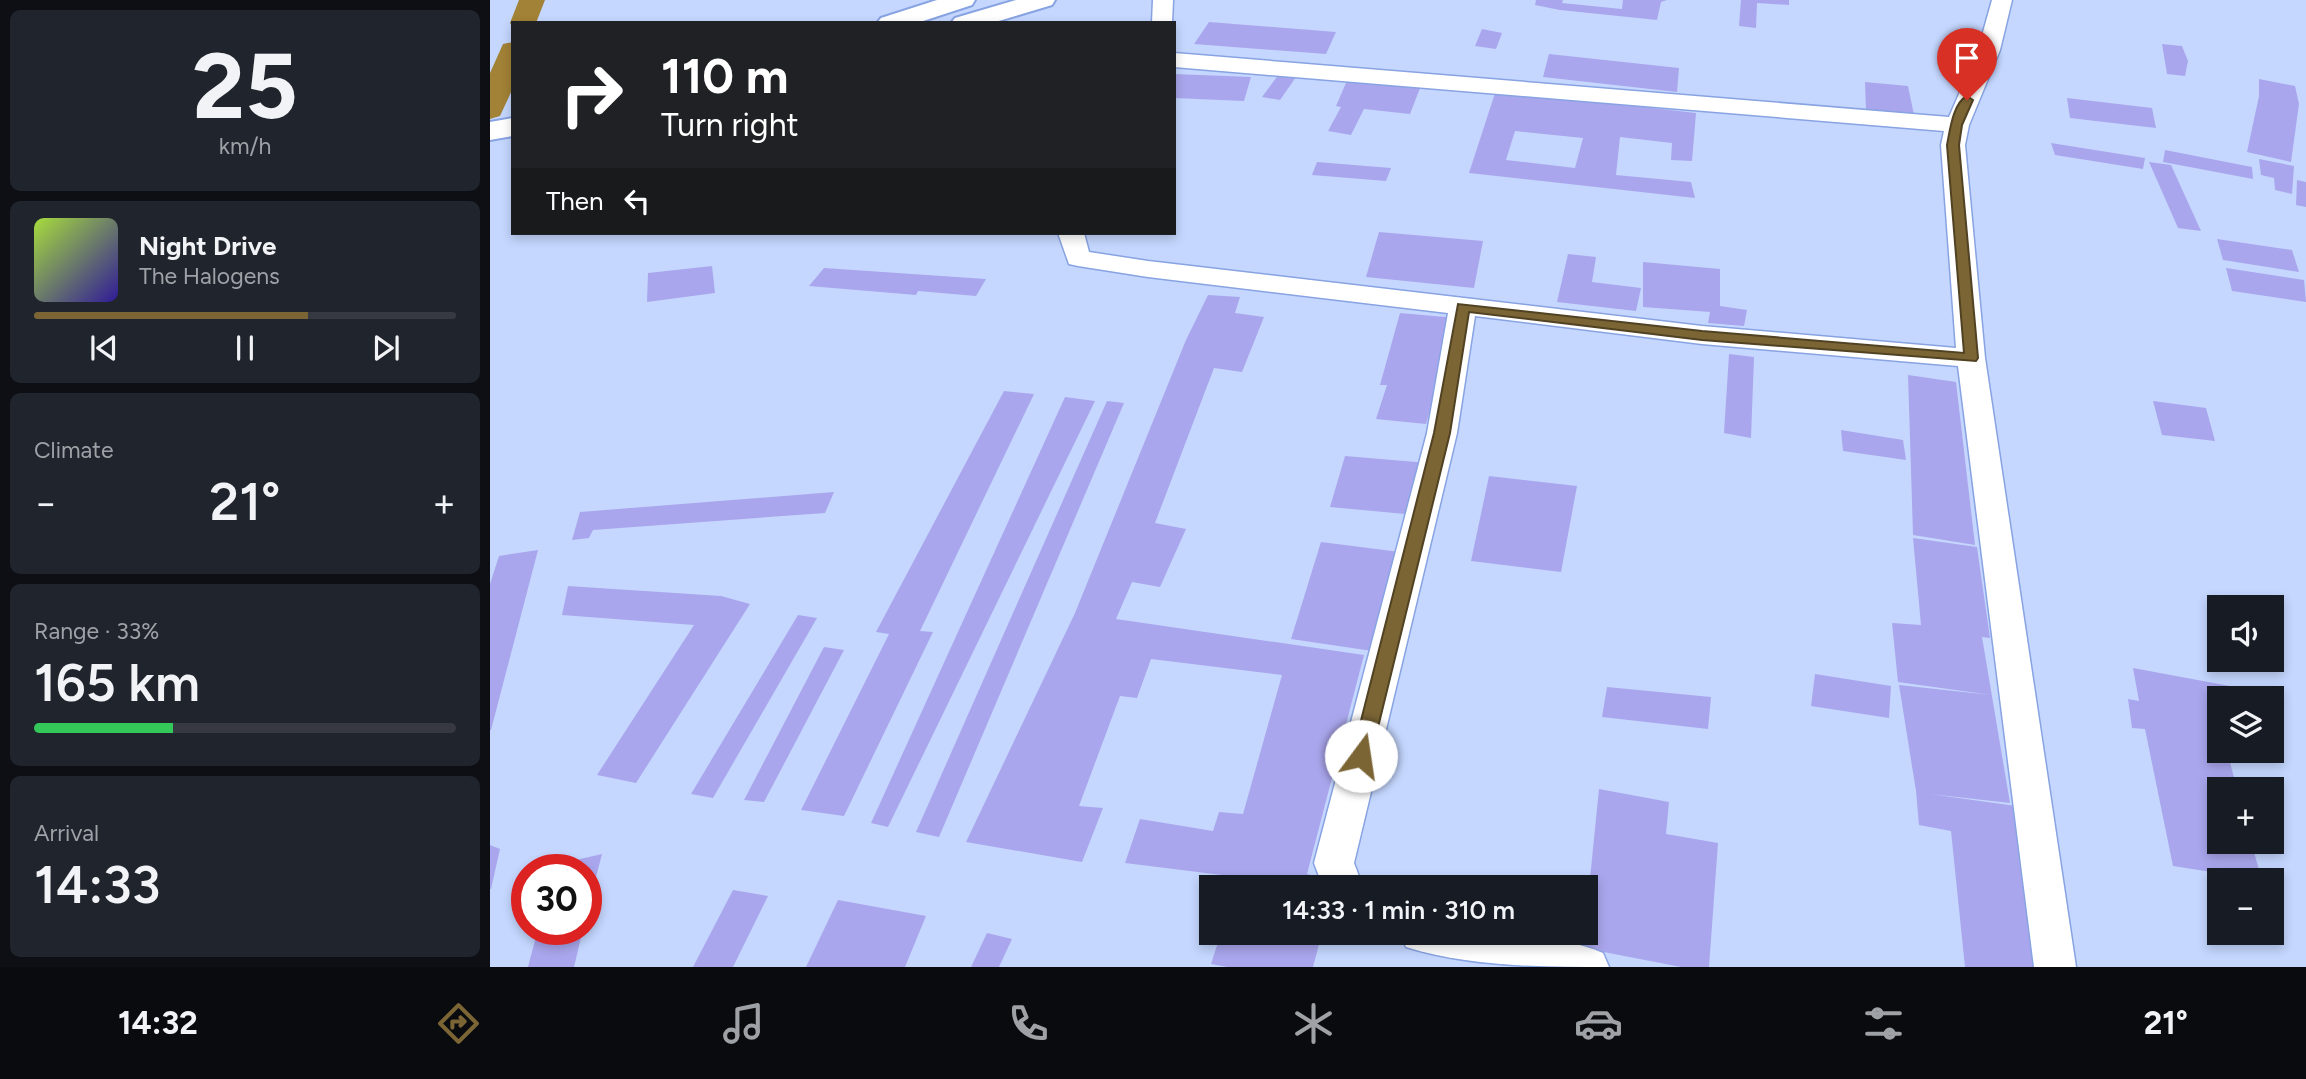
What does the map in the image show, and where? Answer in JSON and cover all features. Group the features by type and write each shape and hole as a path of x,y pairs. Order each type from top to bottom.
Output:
{"highway":[{"path":"896,21 963,0"},
{"path":"971,21 1043,0"},
{"path":"490,109 511,105"},
{"path":"490,131 511,127"}],"street":[{"path":"1162,21 1163,0"},
{"path":"2002,0 1989,50 1956,125 1953,145 1971,358 2055,967"},
{"path":"1176,60 1956,125"},
{"path":"1072,235 1078,258 1148,269 1702,335 1971,358"},
{"path":"1338,875 1334,863 1442,433 1463,307"},
{"path":"1480,945 1588,967"}],"building":[{"path":"1536,0 1563,0 1562,3 1622,9 1623,0 1667,0 1661,2 1657,20 1560,10 1535,5"},
{"path":"1741,0 1789,0 1789,5 1757,3 1756,28 1739,26"},
{"path":"1209,22 1336,32 1326,54 1194,44"},
{"path":"1482,29 1502,33 1496,49 1475,46"},
{"path":"2162,44 2182,46 2188,61 2185,76 2167,74"},
{"path":"1549,54 1679,68 1677,92 1543,77"},
{"path":"1176,74 1251,77 1244,101 1176,98"},
{"path":"1279,74 1296,77 1280,100 1262,97"},
{"path":"1349,76 1422,83 1410,114 1364,109 1351,135 1328,131 1341,107 1336,106"},
{"path":"2259,79 2295,86 2299,104 2291,162 2247,152 2259,96"},
{"path":"1865,82 1908,86 1914,115 1866,111"},
{"path":"1496,90 1696,113 1692,161 1671,160 1672,143 1620,137 1616,175 1691,182 1695,198 1469,173","holes":["1515,131 1583,138 1575,168 1506,160"]},
{"path":"2067,98 2152,108 2156,128 2070,118"},
{"path":"2051,143 2145,158 2143,169 2055,155"},
{"path":"2165,150 2252,167 2253,179 2163,162"},
{"path":"2259,159 2294,166 2292,194 2275,190 2274,178 2261,175"},
{"path":"1317,162 1391,168 1386,181 1312,175"},
{"path":"2149,162 2171,165 2201,231 2178,228"},
{"path":"2297,180 2306,182 2306,207 2296,205"},
{"path":"1379,232 1483,241 1474,288 1366,277"},
{"path":"2217,239 2292,250 2299,272 2223,260"},
{"path":"1568,254 1596,257 1592,282 1641,288 1636,311 1557,302"},
{"path":"1643,262 1720,269 1720,306 1747,310 1744,326 1708,323 1710,312 1643,307"},
{"path":"712,266 715,293 647,302 648,273"},
{"path":"824,268 986,279 976,296 918,291 916,295 809,286"},
{"path":"2226,268 2304,280 2306,302 2232,291"},
{"path":"1208,295 1240,297 1235,313 1264,317 1242,372 1214,368 1155,523 1186,529 1160,587 1132,582 1116,619 1364,655 1307,874 1311,875 1222,875 1125,863 1140,819 1213,831 1219,812 1243,814 1282,675 1151,659 1137,698 1120,696 1079,806 1103,808 1082,862 966,842 1075,613 1186,340"},
{"path":"1400,313 1456,318 1426,424 1376,419 1387,385 1380,385"},
{"path":"1729,354 1754,357 1751,438 1724,433"},
{"path":"1908,375 1956,382 1975,545 1913,535"},
{"path":"1004,391 1034,394 920,631 933,632 844,816 801,810 889,634 876,632"},
{"path":"1065,397 1095,401 888,827 871,823"},
{"path":"1107,401 1124,403 939,837 916,832"},
{"path":"2153,401 2206,408 2215,441 2162,435"},
{"path":"1841,430 1903,440 1906,460 1843,451"},
{"path":"1345,456 1428,463 1416,515 1330,507"},
{"path":"1489,476 1577,486 1561,572 1471,561"},
{"path":"834,492 825,513 593,530 589,538 572,540 580,512"},
{"path":"1913,538 1977,547 1990,638 1982,637 2010,803 1930,794 2016,806 2038,967 1965,967 1951,831 1919,825 1899,685 1991,695 1898,682 1892,623 1921,625"},
{"path":"1321,542 1400,552 1379,652 1291,639"},
{"path":"538,550 490,730 490,584 499,556"},
{"path":"568,586 721,596 750,604 636,783 597,775 694,625 562,615"},
{"path":"798,615 817,618 713,798 691,794"},
{"path":"824,647 844,650 764,802 744,800"},
{"path":"2133,668 2230,686 2207,686 2207,763 2230,763 2234,777 2207,777 2207,854 2254,854 2259,868 2207,868 2207,871 2173,866 2145,729 2132,728 2128,699 2139,701"},
{"path":"1815,674 1891,686 1889,718 1811,706"},
{"path":"1607,687 1711,697 1708,729 1602,717"},
{"path":"1599,789 1669,802 1666,834 1718,843 1709,967 1681,967 1583,948 1583,945 1598,945 1598,875 1590,875"},
{"path":"490,845 500,849 491,889 490,889"},
{"path":"733,890 768,896 733,967 693,967"},
{"path":"838,900 926,916 905,967 806,967"},
{"path":"987,933 1012,939 999,967 971,967"},
{"path":"534,945 579,945 574,967 528,967"},
{"path":"1217,945 1319,945 1313,967 1227,967 1211,964"}],"waterway":[{"path":"524,21 532,0"},
{"path":"490,110 511,55"}],"route":[{"path":"1361,756 1442,433 1463,307 1702,335 1971,358 1953,145 1956,125 1967,100"}]}
